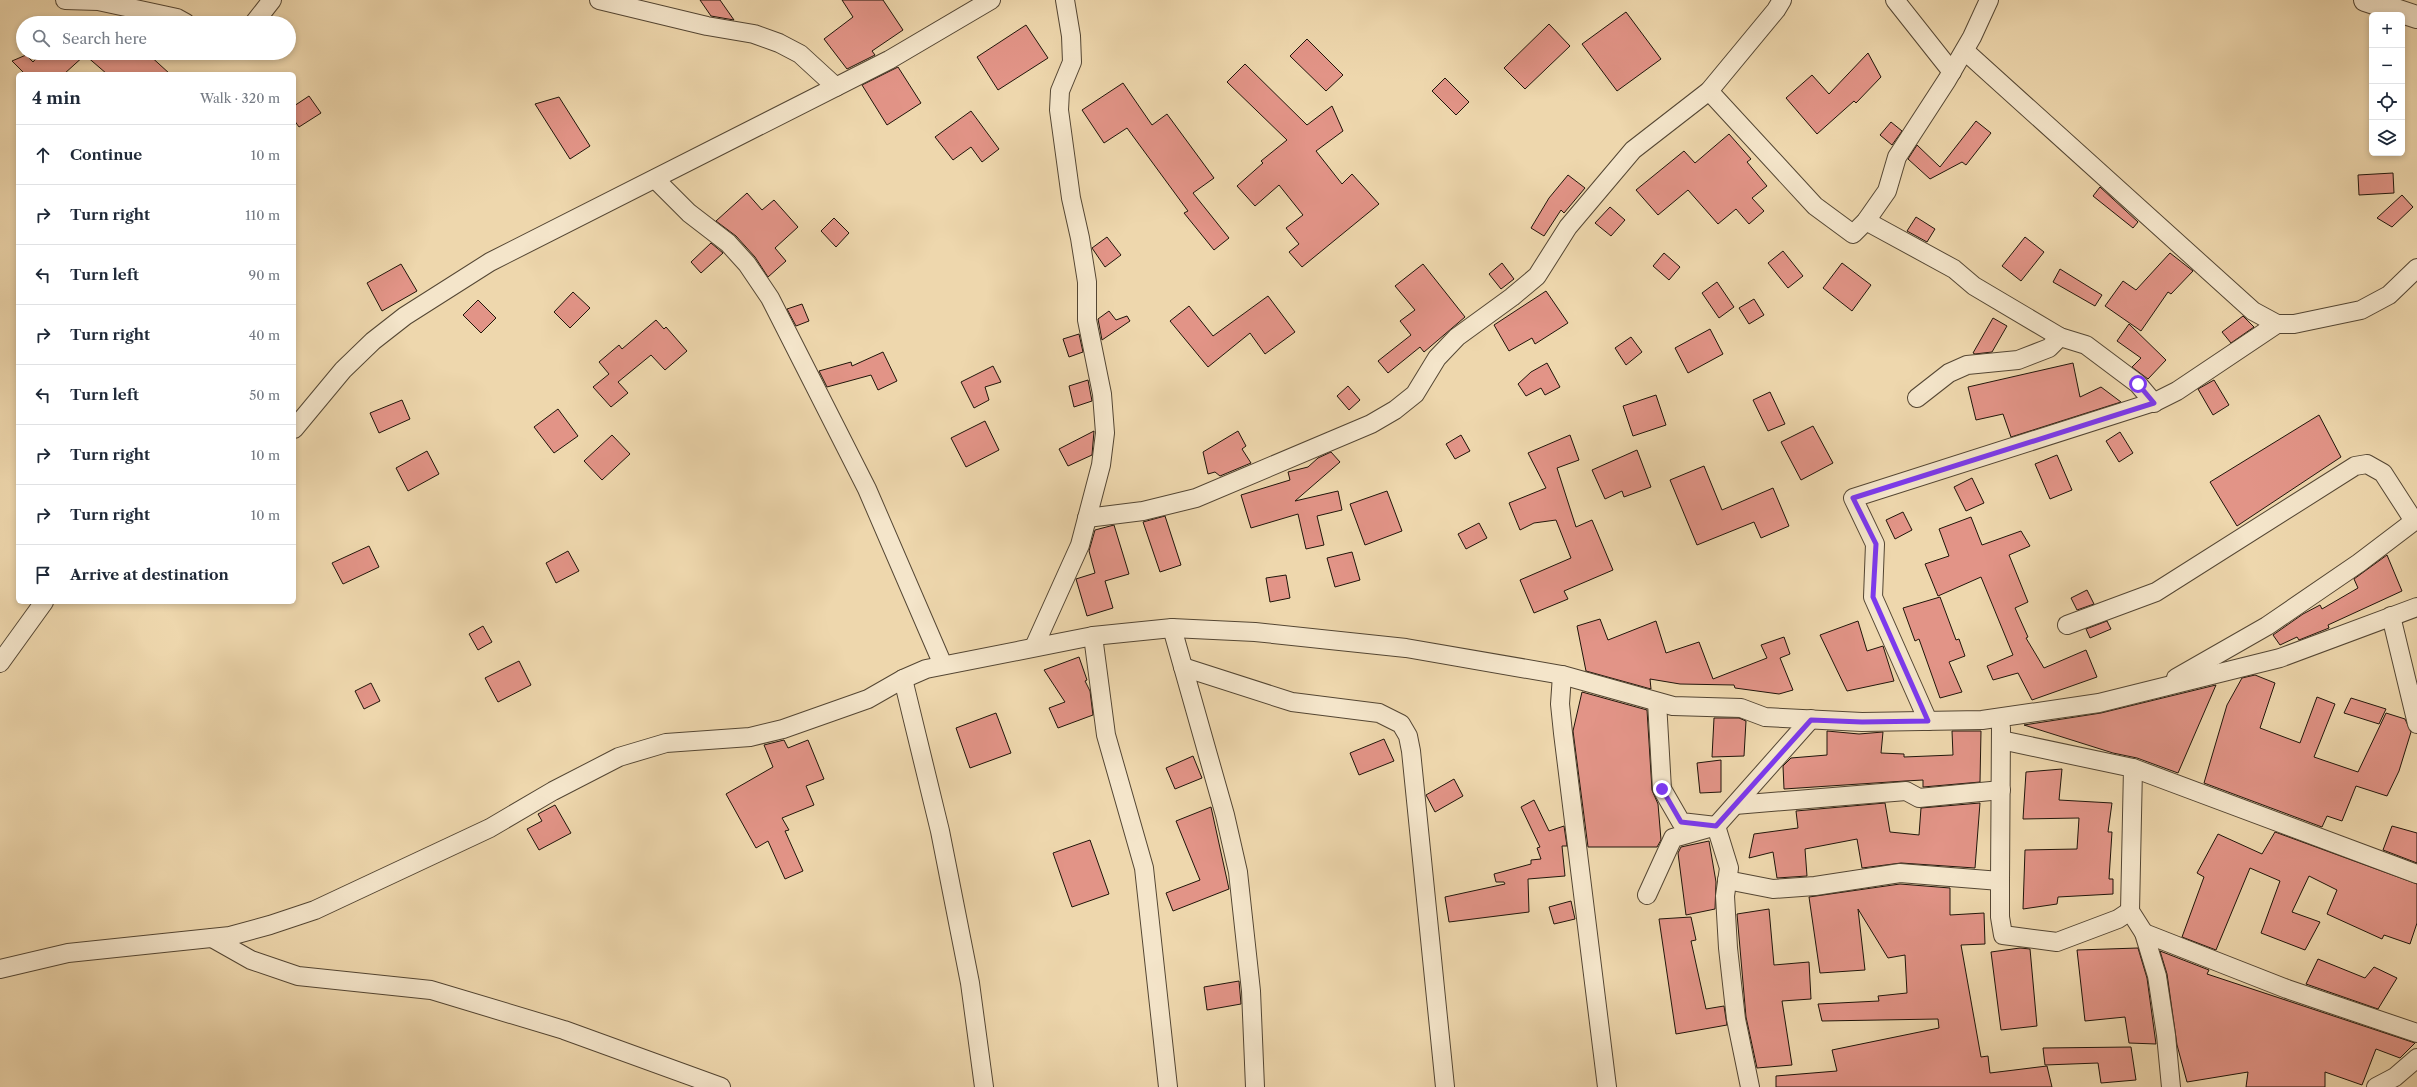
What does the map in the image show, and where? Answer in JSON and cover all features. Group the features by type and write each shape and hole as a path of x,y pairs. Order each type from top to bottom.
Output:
{"street":[{"path":"65,0 98,1 168,16"},
{"path":"259,16 272,0"},
{"path":"599,0 707,26 754,34 779,43 800,54 836,87"},
{"path":"296,427 344,370 373,341 405,316 490,262 889,60 991,0"},
{"path":"1034,647 1080,545 1101,465 1105,433 1102,394 1087,320 1087,282 1080,238 1071,198 1059,110 1060,91 1072,62 1072,36 1065,0"},
{"path":"1087,518 1144,511 1196,498 1371,424 1395,410 1415,394 1445,348 1537,276 1568,228 1633,150 1709,91 1776,10 1782,0"},
{"path":"1895,0 1952,72"},
{"path":"1709,91 1815,206 1853,234 1866,221 1887,191 1900,150 1952,72 1989,0"},
{"path":"2365,0 2405,10"},
{"path":"1964,51 2253,311 2277,324 2294,324 2361,310 2389,295 2417,268"},
{"path":"655,179 689,212 728,243 747,264 770,298 867,489 943,665"},
{"path":"1866,221 1954,269 1974,286 2060,337 2086,345 2138,384 2154,403"},
{"path":"1928,721 1873,597 1876,544 1853,498 2154,403 2178,391 2277,324"},
{"path":"1917,398 1955,370 1967,366 2018,360 2049,348 2060,337"},
{"path":"2067,624 2156,592 2355,466 2367,464 2383,473 2415,520 2359,562 2267,626 2156,689"},
{"path":"0,663 43,604"},
{"path":"0,968 68,953 230,936 270,925 315,910 490,828 553,791 619,757 666,743 750,737 783,729 868,699 903,679 943,665 1092,636 1172,628 1255,632 1406,648 1562,675 1673,706 1741,708 1765,717 1811,720 1862,722 1982,720 2099,703 2280,658 2417,607"},
{"path":"2392,616 2417,724"},
{"path":"1172,628 1225,815 1238,872 1251,991 1255,1087"},
{"path":"1092,636 1106,735 1144,868 1168,1087"},
{"path":"1184,667 1292,702 1379,714 1401,724 1408,736 1411,751 1445,1087"},
{"path":"1562,675 1560,704 1563,733 1607,1087"},
{"path":"903,679 940,831 970,983 984,1087"},
{"path":"1657,702 1662,789 1681,822 1716,826"},
{"path":"2001,717 2000,917 2003,935 2057,942 2118,919 2130,911"},
{"path":"1648,895 1673,838 1716,826 1811,720"},
{"path":"2001,740 2133,768 2417,874"},
{"path":"2133,768 2130,911 2144,933 2157,976 2166,1035 2171,1087"},
{"path":"1735,805 1906,791 1919,798 2001,790"},
{"path":"1716,826 1729,868 1725,896 1728,948 1736,1019 1750,1087"},
{"path":"1727,880 1773,889 1816,886 1900,873 2000,881"},
{"path":"2144,933 2287,989 2417,1034"},
{"path":"212,938 251,960 298,976 431,990 564,1030 720,1087"},
{"path":"2376,1087 2395,1077 2417,1058"}],"building":[{"path":"700,0 720,0 734,20 711,16"},
{"path":"842,0 883,0 903,30 872,51 875,55 847,69 824,39 853,17"},
{"path":"1626,12 1661,59 1617,91 1582,44"},
{"path":"1549,24 1570,46 1525,89 1504,68"},
{"path":"1026,25 1048,58 998,90 977,57"},
{"path":"1307,39 1343,75 1326,91 1290,56"},
{"path":"1868,53 1881,77 1856,103 1854,101 1817,134 1786,98 1812,75 1829,94"},
{"path":"16,59 31,60 33,62 35,60 79,60 66,72 23,72 12,61"},
{"path":"91,60 155,60 168,72 105,72"},
{"path":"1245,64 1307,125 1332,106 1343,131 1316,151 1342,184 1352,174 1379,204 1302,267 1289,252 1299,244 1286,228 1303,215 1279,185 1255,206 1237,186 1263,163 1261,161 1287,140 1227,82"},
{"path":"898,67 921,103 887,125 862,85"},
{"path":"1445,78 1469,102 1456,115 1432,91"},
{"path":"1123,83 1152,125 1167,114 1214,178 1193,193 1229,238 1214,250 1184,213 1188,211 1127,128 1104,143 1082,110"},
{"path":"309,96 321,113 299,127 296,123 296,105"},
{"path":"559,97 590,146 570,159 535,104"},
{"path":"971,111 999,149 982,162 971,147 953,160 935,137"},
{"path":"1976,121 1991,133 1966,165 1962,162 1930,179 1908,159 1917,145 1940,167"},
{"path":"1891,122 1902,131 1892,145 1880,135"},
{"path":"1729,134 1751,159 1747,162 1767,186 1752,198 1764,211 1749,224 1736,209 1718,224 1688,190 1658,215 1636,190 1684,151 1695,163"},
{"path":"2393,173 2394,193 2359,195 2358,175"},
{"path":"1568,175 1585,188 1564,213 1561,210 1544,236 1531,228 1549,198"},
{"path":"2100,187 2138,222 2133,228 2093,196"},
{"path":"747,193 762,210 774,200 798,227 775,248 786,261 768,277 755,257 736,236 716,221"},
{"path":"2402,195 2413,207 2392,227 2377,218"},
{"path":"1610,207 1625,220 1611,236 1595,223"},
{"path":"1916,217 1935,229 1927,242 1907,231"},
{"path":"834,218 849,233 836,247 821,231"},
{"path":"1107,237 1121,255 1105,267 1092,248"},
{"path":"2025,237 2044,252 2021,281 2002,266"},
{"path":"711,243 723,253 701,273 691,262"},
{"path":"1783,251 1803,276 1788,288 1768,263"},
{"path":"1664,253 1680,267 1669,280 1653,266"},
{"path":"2170,253 2193,271 2171,294 2168,292 2141,331 2105,306 2123,281 2136,290"},
{"path":"1502,263 1514,279 1501,289 1489,274"},
{"path":"1842,263 1871,285 1852,311 1823,288"},
{"path":"401,264 417,291 382,311 367,283"},
{"path":"1423,264 1465,317 1424,352 1420,347 1388,373 1378,361 1411,335 1400,321 1415,310 1395,286"},
{"path":"2060,269 2102,295 2095,306 2053,282"},
{"path":"1717,282 1734,307 1719,318 1702,293"},
{"path":"1546,291 1568,323 1535,344 1532,338 1509,351 1494,325"},
{"path":"573,292 590,308 570,328 554,312"},
{"path":"1268,296 1295,332 1265,354 1250,333 1208,367 1170,321 1189,306 1213,336"},
{"path":"1754,299 1764,315 1749,324 1739,308"},
{"path":"478,300 496,318 481,333 463,315"},
{"path":"802,304 809,321 796,326 787,309"},
{"path":"1109,311 1116,320 1127,316 1130,321 1102,340 1098,319"},
{"path":"2243,316 2254,327 2231,343 2222,332"},
{"path":"1993,318 2007,326 1992,352 1973,353"},
{"path":"656,320 664,329 666,327 687,351 665,370 651,355 618,382 628,393 611,407 593,387 609,374 599,362 619,345 622,349"},
{"path":"2129,324 2166,360 2148,379 2132,367 2141,358 2117,341"},
{"path":"1710,329 1723,354 1688,373 1675,348"},
{"path":"1079,334 1083,352 1069,357 1063,339"},
{"path":"1631,337 1642,352 1626,365 1615,348"},
{"path":"883,352 897,381 878,390 871,375 827,387 819,371 851,362 852,366"},
{"path":"1547,363 1560,387 1545,395 1541,388 1526,396 1518,384 1531,372"},
{"path":"2073,363 2080,397 2101,387 2121,402 2011,437 2003,414 1976,420 1968,387"},
{"path":"993,366 1001,382 985,387 989,400 974,408 961,382"},
{"path":"1088,380 1092,401 1074,407 1069,386"},
{"path":"2214,380 2229,405 2213,415 2198,389"},
{"path":"1348,386 1360,400 1349,410 1337,396"},
{"path":"1770,392 1785,424 1768,431 1753,400"},
{"path":"1656,395 1666,425 1633,436 1623,406"},
{"path":"402,400 410,419 379,433 370,413"},
{"path":"558,409 578,436 554,453 534,427"},
{"path":"2319,415 2341,457 2237,526 2210,482"},
{"path":"985,421 999,450 966,467 951,438"},
{"path":"1813,426 1833,463 1801,480 1781,442"},
{"path":"1094,431 1092,455 1068,466 1059,449"},
{"path":"1238,431 1246,446 1242,449 1251,463 1220,476 1215,472 1208,474 1203,452"},
{"path":"2120,432 2133,453 2119,462 2106,441"},
{"path":"612,435 630,454 602,480 584,461"},
{"path":"1461,435 1470,451 1455,459 1446,444"},
{"path":"1570,435 1579,460 1557,468 1576,527 1592,520 1613,570 1564,591 1568,599 1534,613 1520,580 1571,558 1556,520 1534,523 1520,530 1509,503 1546,488 1528,453"},
{"path":"1637,450 1651,487 1624,497 1622,491 1605,499 1592,470"},
{"path":"427,451 439,474 408,491 396,468"},
{"path":"1331,452 1340,462 1295,501 1338,491 1342,510 1317,516 1324,545 1306,549 1298,514 1251,528 1241,495 1290,480 1288,472 1308,467 1318,458"},
{"path":"2057,455 2072,490 2050,499 2035,464"},
{"path":"1704,466 1722,510 1773,488 1789,526 1761,538 1754,522 1697,545 1670,480"},
{"path":"1972,478 1984,503 1966,511 1954,487"},
{"path":"1387,491 1402,531 1365,545 1350,504"},
{"path":"1903,512 1912,530 1895,539 1886,520"},
{"path":"1165,516 1181,565 1160,572 1143,522"},
{"path":"1971,517 1982,545 2021,531 2030,546 2009,555 2028,602 2015,608 2028,637 2026,638 2044,668 2086,650 2097,677 2032,700 2018,673 1993,680 1987,666 2013,655 1981,577 1938,596 1925,564 1949,556 1939,529"},
{"path":"1479,523 1487,538 1466,549 1458,534"},
{"path":"1114,525 1129,574 1105,581 1113,608 1087,616 1076,579 1095,573 1089,551 1095,530"},
{"path":"369,546 379,567 343,584 332,563"},
{"path":"568,551 579,571 556,583 546,563"},
{"path":"1352,552 1360,580 1335,587 1327,558"},
{"path":"2387,555 2402,591 2328,625 2329,628 2299,640 2297,637 2280,645 2273,635 2303,614 2320,605 2322,609 2358,588 2354,579"},
{"path":"1286,575 1290,598 1270,602 1266,578"},
{"path":"2087,590 2094,604 2077,610 2071,598"},
{"path":"1940,597 1956,640 1959,639 1965,656 1949,662 1962,692 1940,698 1919,639 1915,641 1903,608"},
{"path":"1600,619 1608,640 1656,621 1666,653 1699,642 1713,679 1767,658 1761,645 1784,637 1790,654 1780,658 1793,690 1779,694 1735,688 1734,685 1680,684 1650,679 1651,689 1586,671 1577,626"},
{"path":"1858,621 1867,651 1883,646 1894,681 1847,691 1820,635"},
{"path":"2107,621 2111,629 2090,638 2086,629"},
{"path":"483,626 492,642 478,650 469,634"},
{"path":"1079,657 1087,680 1085,681 1090,691 1093,715 1058,728 1049,708 1065,702 1044,670"},
{"path":"519,661 531,685 498,702 485,678"},
{"path":"2255,675 2275,683 2260,728 2300,743 2317,697 2335,704 2314,757 2358,772 2386,713 2405,719 2411,732 2399,771 2387,796 2356,786 2342,821 2327,816 2322,827 2204,783 2227,705 2242,678"},
{"path":"371,683 380,701 364,709 355,691"},
{"path":"2216,685 2178,773 2137,758 2113,753 2024,725 2101,713"},
{"path":"1582,692 1647,710 1652,790 1658,804 1661,840 1657,847 1588,847 1573,731"},
{"path":"2351,698 2386,709 2379,724 2344,713"},
{"path":"996,713 1011,753 970,768 956,728"},
{"path":"1714,718 1739,718 1746,721 1744,756 1712,757"},
{"path":"1827,731 1859,734 1883,732 1881,753 1904,754 1904,757 1953,755 1952,731 1981,731 1980,782 1923,787 1923,780 1784,789 1783,766 1791,758 1827,755"},
{"path":"1384,739 1394,761 1359,775 1350,753"},
{"path":"784,740 788,748 808,740 824,779 806,786 814,805 782,818 789,830 785,831 803,871 785,879 768,841 756,848 726,794 773,767 764,745"},
{"path":"1193,756 1202,778 1175,789 1166,768"},
{"path":"1721,760 1721,792 1700,793 1697,763"},
{"path":"2062,769 2059,800 2112,803 2108,832 2112,832 2109,879 2113,879 2113,894 2058,897 2057,904 2023,909 2025,850 2077,849 2079,818 2023,819 2026,772"},
{"path":"1454,779 1463,796 1435,812 1426,795"},
{"path":"1534,800 1549,831 1564,826 1567,846 1562,846 1565,876 1528,879 1529,912 1449,922 1445,897 1505,884 1504,882 1496,882 1494,874 1531,864 1531,860 1541,859 1537,848 1540,847 1521,807"},
{"path":"1885,803 1890,832 1919,835 1921,808 1980,803 1975,868 1901,863 1862,868 1857,839 1805,849 1807,876 1777,878 1773,852 1749,858 1754,834 1798,828 1796,811"},
{"path":"555,805 571,833 539,850 527,829 542,821 538,814"},
{"path":"1211,807 1229,889 1173,911 1166,893 1200,880 1176,821"},
{"path":"2392,826 2417,833 2417,863 2383,850"},
{"path":"2275,832 2417,884 2417,923 2410,944 2384,935 2382,939 2327,914 2337,890 2309,876 2292,912 2320,922 2305,950 2261,933 2280,881 2250,868 2216,950 2182,937 2204,877 2197,873 2218,834 2262,854"},
{"path":"1090,840 1109,894 1072,907 1053,853"},
{"path":"1709,841 1716,882 1715,909 1686,915 1678,853 1681,847"},
{"path":"1900,884 1950,888 1950,915 1984,913 1985,944 1961,945 1981,1057 1988,1056 1990,1073 2047,1066 2052,1087 1776,1087 1776,1076 1837,1071 1832,1050 1939,1028 1938,1019 1822,1021 1818,1004 1879,1001 1878,996 1907,993 1905,955 1888,958 1858,909 1865,970 1820,973 1809,897"},
{"path":"1571,901 1575,919 1554,924 1549,907"},
{"path":"1769,909 1774,965 1809,962 1811,999 1782,1001 1792,1065 1757,1068 1746,1017 1737,914"},
{"path":"1691,917 1696,940 1691,941 1706,1009 1724,1006 1727,1025 1676,1034 1659,919"},
{"path":"2020,948 2030,949 2037,1026 2001,1030 1991,952"},
{"path":"2138,948 2147,978 2156,1044 2129,1043 2125,1017 2085,1021 2077,950"},
{"path":"2160,951 2209,970 2207,974 2415,1043 2400,1058 2376,1049 2362,1085 2325,1072 2325,1087 2246,1087 2248,1072 2187,1082 2177,1045 2167,974"},
{"path":"2318,959 2365,978 2374,967 2397,978 2378,1009 2306,984"},
{"path":"1239,981 1241,1004 1207,1010 1204,987"},
{"path":"2131,1047 2136,1080 2101,1083 2098,1063 2045,1065 2043,1048"}],"route":[{"path":"1662,789 1681,822 1716,826 1811,720 1862,722 1928,721 1873,597 1876,544 1853,498 2154,403 2138,384"}]}
